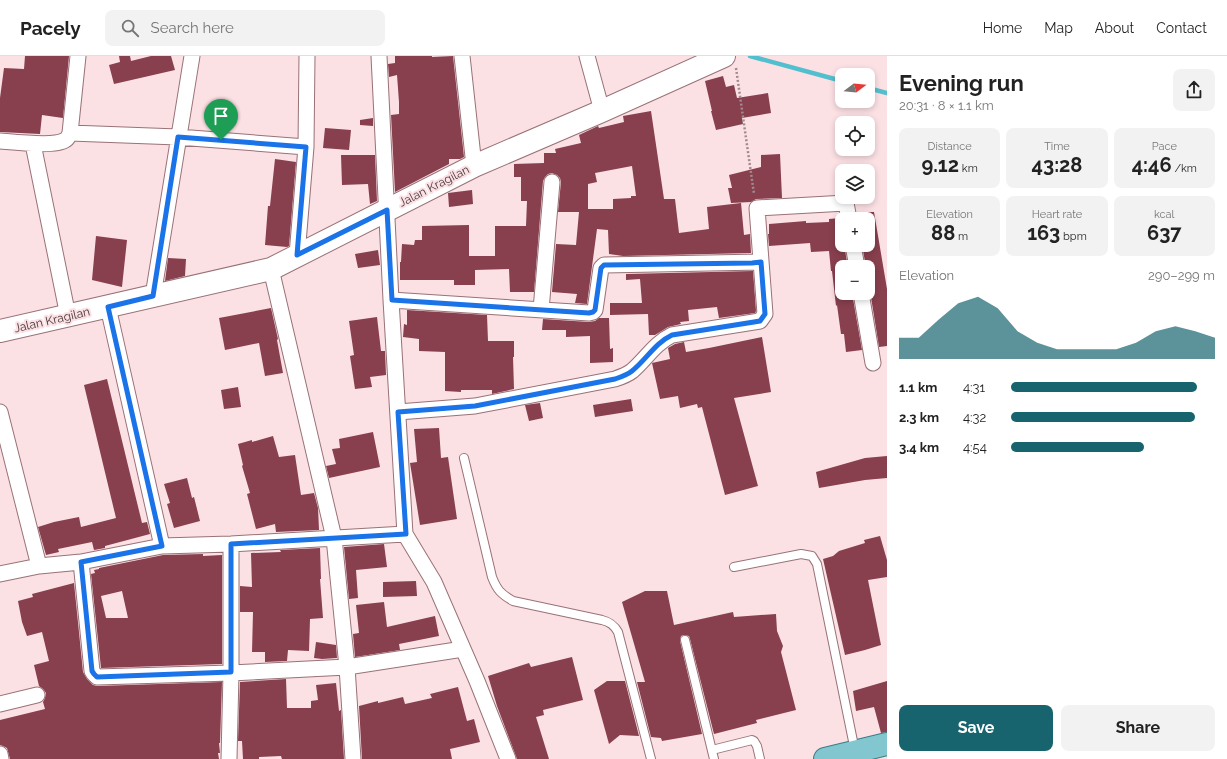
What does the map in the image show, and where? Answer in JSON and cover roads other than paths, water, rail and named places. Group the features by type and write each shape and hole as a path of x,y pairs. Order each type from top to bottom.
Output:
{"main road":[{"path":"826,759 887,744"}],"street":[{"path":"69,135 78,56"},
{"path":"153,296 192,56"},
{"path":"297,255 306,147 307,56"},
{"path":"380,56 387,210 406,534 434,582 477,680 508,759"},
{"path":"462,56 474,166"},
{"path":"587,56 602,111"},
{"name":"Jalan Kragilan","path":"0,332 271,269 474,166 602,111 729,60"},
{"path":"0,141 33,144 61,142 69,135 178,137 306,147"},
{"path":"33,144 68,316"},
{"path":"541,310 552,182"},
{"path":"398,412 475,406 615,379 632,371 665,338 672,335 760,321 765,314 757,208 846,203 848,212"},
{"path":"392,300 589,313 595,310 601,268 604,265 761,262"},
{"path":"271,269 334,538 347,667 353,759"},
{"path":"862,300 873,363"},
{"path":"108,307 162,546"},
{"path":"0,412 39,566"},
{"path":"0,574 39,566 81,562 162,546 231,544 406,534"},
{"path":"229,759 231,544"},
{"path":"81,562 92,671 97,677 347,667 463,649"},
{"path":"0,704 37,695"},
{"path":"0,754 1,759"}],"lane":[{"path":"464,458 492,577 496,586 502,594 513,601 602,620 610,622 614,626 618,632 651,759"},
{"path":"734,567 801,554 812,556 817,564 855,752"},
{"path":"685,640 714,759"},
{"path":"712,750 752,740 757,746 760,759"}],"waterway":[{"path":"750,56 835,79"},
{"path":"875,90 887,93"}]}
